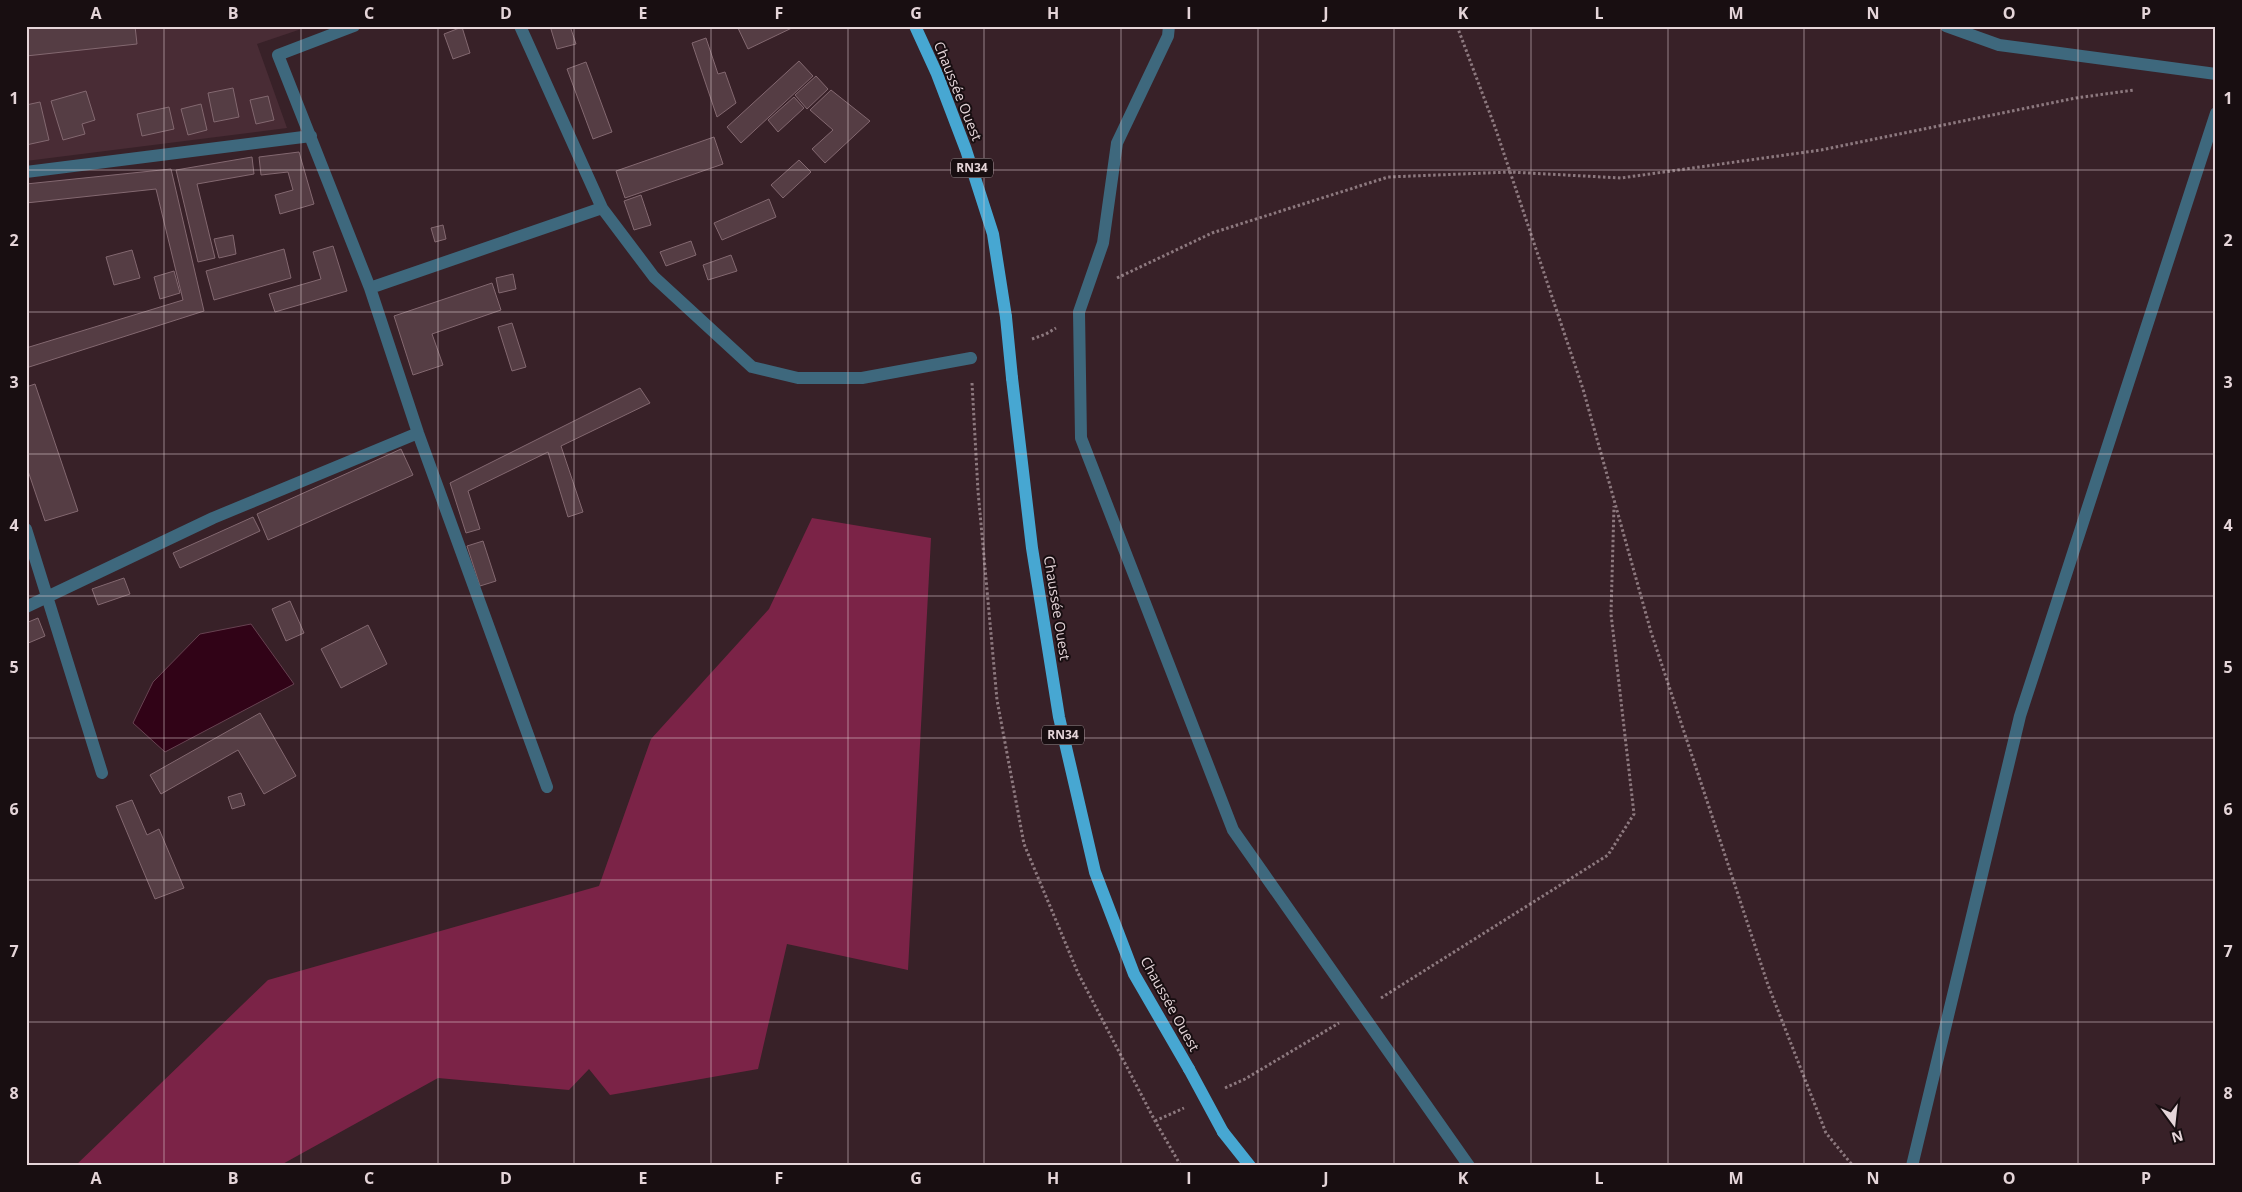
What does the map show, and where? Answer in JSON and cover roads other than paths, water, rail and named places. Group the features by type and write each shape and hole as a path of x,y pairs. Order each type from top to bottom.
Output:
{"main road":[{"name":"Chaussée Ouest","path":"915,26 966,150 994,234 1006,317 1032,548 1059,717 1095,872 1134,974 1223,1132 1250,1166"}],"street":[{"path":"354,26 278,54 370,288 418,433 547,787"},
{"path":"520,26 602,208 654,277 752,367 798,378 862,378 971,358"},
{"path":"1169,26 1168,36 1117,143 1102,243 1079,312 1081,438 1233,830 1469,1166"},
{"path":"1946,26 1999,45 2216,74"},
{"path":"1912,1166 2020,716 2216,113"},
{"path":"26,172 311,136"},
{"path":"370,288 602,208"},
{"path":"26,607 213,518 418,433"},
{"path":"26,529 102,773"}]}
